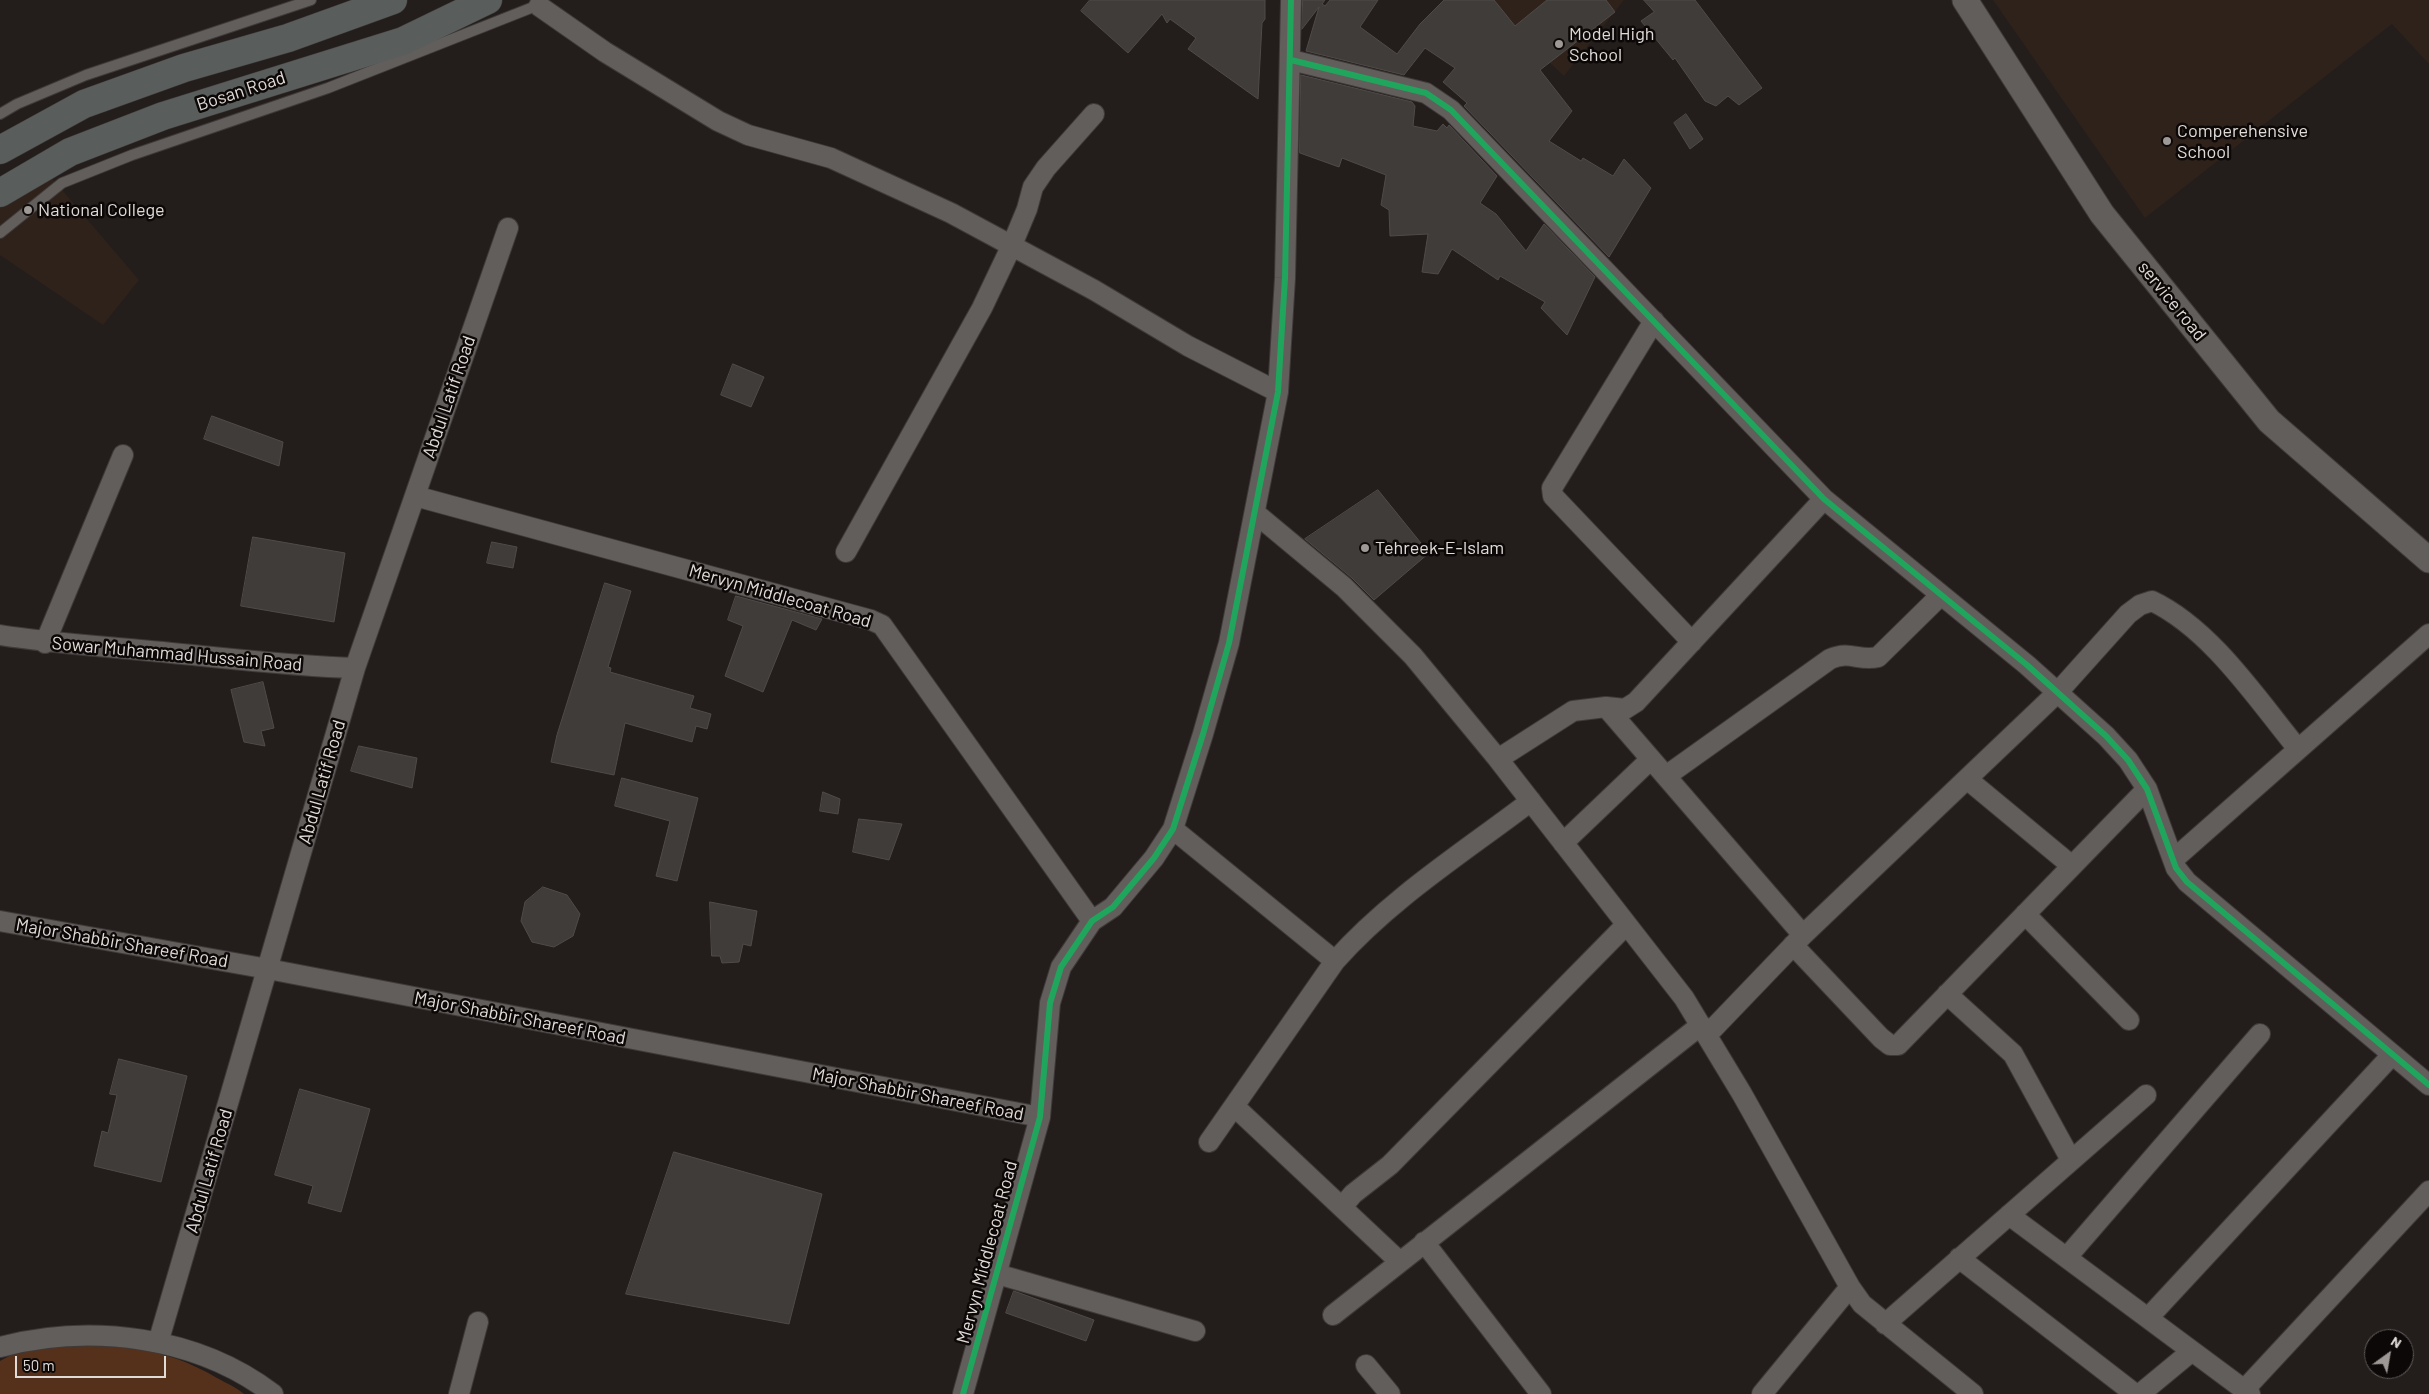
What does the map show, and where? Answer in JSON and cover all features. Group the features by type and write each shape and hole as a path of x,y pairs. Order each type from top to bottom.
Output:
{"main road":[{"name":"Bosan Road","path":"0,150 84,104 184,68 288,38 393,0"},
{"name":"Bosan Road","path":"0,193 70,152 163,116 403,40 488,0"}],"street":[{"name":"Mervyn Middlecoat Road","path":"964,1394 1040,1117 1050,1003 1061,967 1078,939 1092,921 1113,907 1154,858 1173,830 1204,734 1229,643 1278,392 1285,278 1291,0"},
{"name":"service road","path":"1965,0 2102,214 2269,421 2429,560"},
{"path":"543,3 605,52 718,121 748,135 831,158 951,213 1012,245 1188,346 1278,392"},
{"path":"1291,60 1426,93 1439,100 1824,499 2058,692 2128,760 2147,789 2174,858 2176,868 2187,882 2429,1085"},
{"path":"846,552 982,308 1012,245 1027,209 1033,187 1046,168 1094,114"},
{"name":"Abdul Latif Road","path":"158,1343 355,668 508,228"},
{"path":"1654,321 1552,488 1553,496 1692,642"},
{"path":"45,642 123,454"},
{"name":"Mervyn Middlecoat Road","path":"415,496 861,617 882,625 1092,921"},
{"path":"1498,760 1573,711 1606,707 1625,709 1636,702 1824,499"},
{"path":"1255,513 1344,586 1413,656 1498,760 1684,998 1742,1094 1850,1287 1862,1304 1973,1394"},
{"path":"1666,776 1830,659 1845,654 1865,659 1878,657 1941,595"},
{"path":"1333,1315 1424,1242 1704,1030 2058,692 2128,614 2140,605 2152,602 2165,608 2207,639 2298,749"},
{"path":"2174,858 2429,634"},
{"name":"Sowar Muhammad Hussain Road","path":"0,635 45,642 355,668"},
{"path":"1606,707 1666,776 1798,940 1881,1038 1890,1045 1898,1045 2147,789"},
{"path":"1563,843 1651,759"},
{"path":"1967,779 2072,866"},
{"path":"1209,1142 1335,962 1383,912 1531,801"},
{"path":"1173,830 1335,962"},
{"path":"2025,914 2129,1020"},
{"name":"Major Shabbir Shareef Road","path":"0,921 268,969 1040,1117"},
{"path":"1342,1207 1353,1194 1404,1152 1626,925"},
{"path":"1947,994 2014,1054 2072,1160"},
{"path":"2067,1257 2260,1034"},
{"path":"2148,1318 2392,1055"},
{"path":"1885,1324 2146,1095"},
{"path":"1234,1106 1400,1262"},
{"path":"2009,1215 2247,1392 2429,1191"},
{"path":"1424,1242 1541,1394"},
{"path":"1959,1258 2136,1394"},
{"path":"997,1274 1195,1331"},
{"path":"1762,1394 1850,1287"},
{"path":"459,1394 478,1322"},
{"path":"0,1347 50,1336 129,1338 178,1347 238,1372 273,1394"},
{"path":"2140,1394 2192,1351"},
{"path":"1366,1365 1390,1394"}],"lane":[{"path":"0,114 17,104 86,76 310,0"},
{"path":"0,233 62,183 132,155 328,88 488,23 543,3"}],"shaded area":[{"name":"Model High School","path":"1482,0 1624,0 1564,76"},
{"name":"Comperehensive School","path":"1993,0 2429,0 2429,64 2392,24 2145,218"},
{"path":"45,170 139,280 103,325 0,255 0,208"},
{"path":"57,1345 121,1347 159,1353 197,1367 244,1394 0,1394 0,1361 11,1355"}],"building":[{"path":"1090,0 1265,0 1258,99 1188,49 1196,38 1170,19 1167,23 1162,14 1128,53 1081,11"},
{"path":"1303,0 1325,0 1322,4 1325,6 1330,0 1378,0 1360,27 1397,54 1420,24 1444,0 1494,0 1515,26 1547,0 1606,0 1615,12 1540,70 1572,111 1549,141 1581,161 1583,158 1613,176 1624,159 1651,188 1609,257 1464,106 1467,103 1443,82 1455,68 1425,48 1404,75 1306,51 1319,7 1302,29"},
{"path":"1644,0 1695,0 1762,88 1739,105 1728,96 1716,106 1705,101 1675,58 1673,60 1641,21 1654,12"},
{"path":"1301,75 1412,102 1415,106 1413,126 1437,131 1443,124 1447,128 1449,125 1497,176 1480,203 1496,214 1526,251 1544,224 1595,277 1567,335 1541,308 1545,302 1500,276 1498,280 1452,249 1438,274 1422,272 1428,234 1390,236 1389,210 1381,205 1386,175 1342,158 1339,167 1300,153"},
{"path":"1686,114 1703,139 1690,149 1674,123"},
{"path":"733,364 764,377 751,407 721,395"},
{"path":"212,416 283,442 279,466 204,439"},
{"name":"Tehreek-E-Islam","path":"1378,490 1429,553 1374,600 1352,578 1305,539"},
{"path":"253,537 345,553 334,622 241,606"},
{"path":"492,542 517,547 513,568 487,563"},
{"path":"605,583 631,591 608,667 611,668 610,672 694,696 690,708 711,714 707,729 696,726 692,742 625,723 614,775 551,762 557,735"},
{"path":"736,596 822,619 816,630 792,620 763,692 725,676 743,626 728,620"},
{"path":"263,682 274,728 261,731 265,746 244,742 231,690"},
{"path":"359,746 417,758 412,788 351,771"},
{"path":"622,778 698,798 677,881 656,876 670,821 615,806"},
{"path":"823,792 840,799 838,814 820,811"},
{"path":"859,819 902,824 889,860 853,852"},
{"path":"543,887 567,895 580,914 573,936 554,947 532,942 521,921 525,902"},
{"path":"710,902 757,911 751,946 743,944 739,962 722,963 720,956 712,956"},
{"path":"119,1059 187,1076 161,1182 94,1166 102,1131 108,1133 117,1095 110,1094"},
{"path":"300,1089 370,1109 341,1212 308,1203 313,1186 275,1175"},
{"path":"674,1152 822,1194 789,1324 626,1294"},
{"path":"1014,1291 1094,1320 1086,1341 1006,1313"}],"cycle path":[{"path":"963,1394 1040,1117 1050,1003 1061,967 1092,921 1113,907 1154,858 1173,829 1229,643 1278,392 1285,278 1291,0"},
{"path":"1291,60 1426,93 1451,110 1824,499 2027,665 2106,736 2128,760 2147,789 2176,868 2187,882 2429,1085"}],"place":[{"name":"Model High School","path":"1559,44"},
{"name":"Comperehensive School","path":"2167,141"},
{"name":"National College","path":"28,210"},
{"name":"Tehreek-E-Islam","path":"1365,548"}]}
